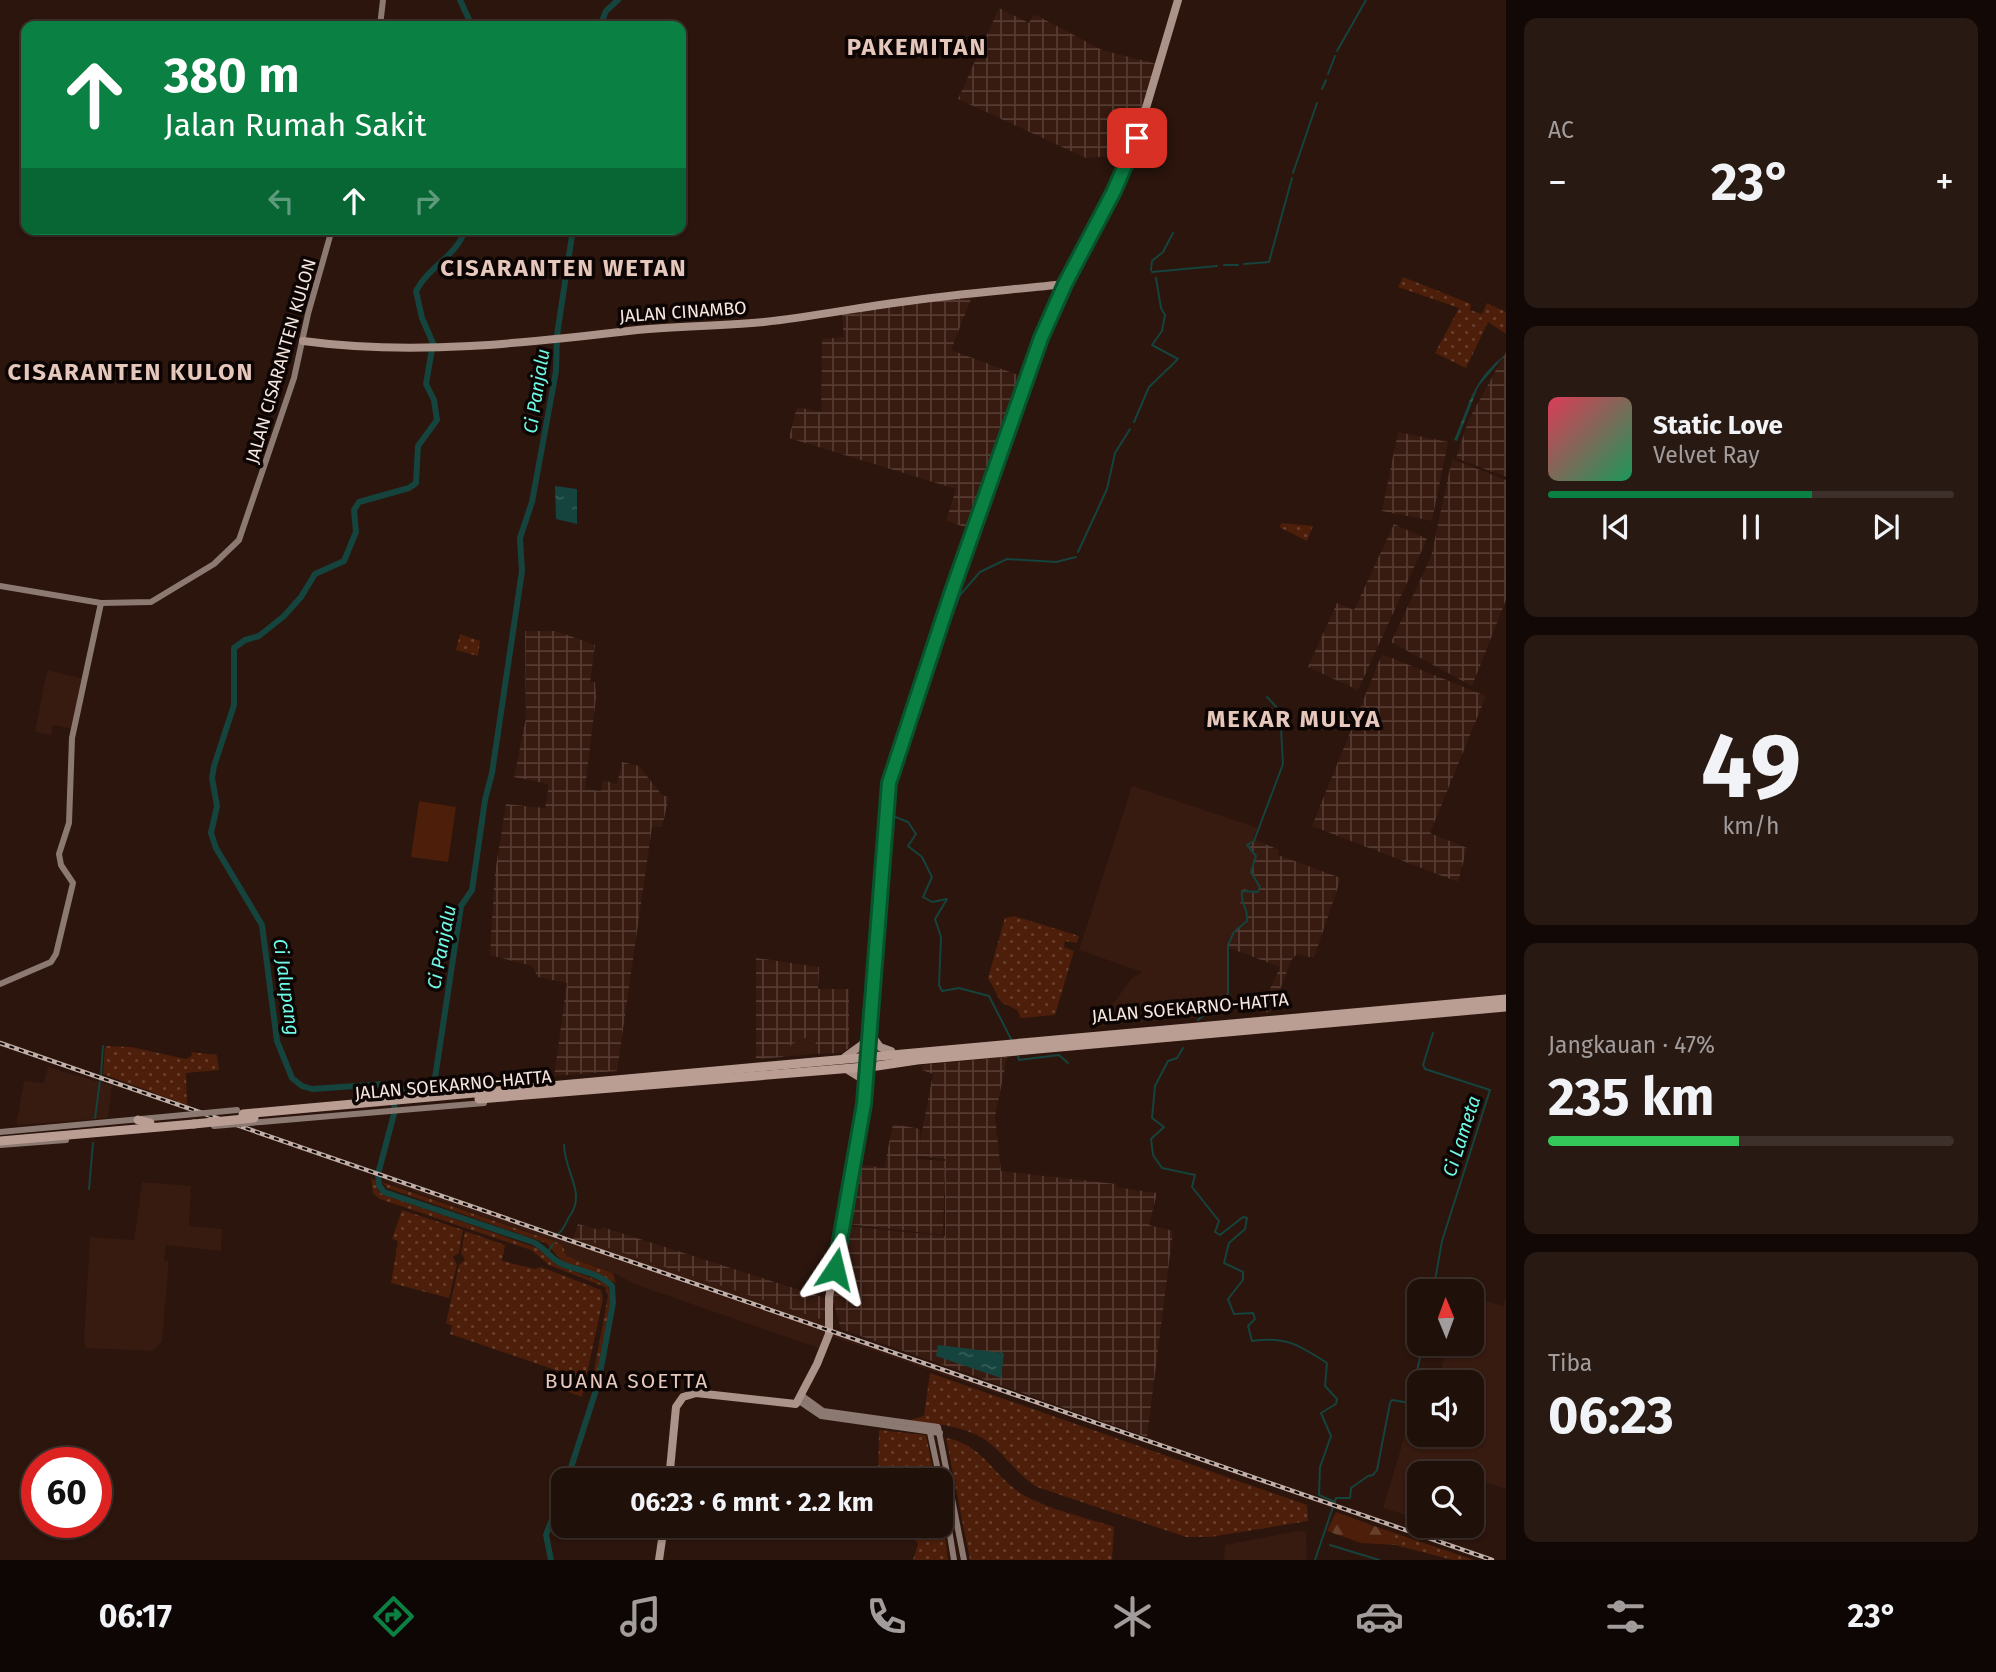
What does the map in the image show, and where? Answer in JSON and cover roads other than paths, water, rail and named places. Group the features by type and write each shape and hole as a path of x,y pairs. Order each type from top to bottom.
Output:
{"highway":[{"name":"JALAN SOEKARNO-HATTA","path":"1261,1025 1281,1017 1506,997"},
{"name":"JALAN SOEKARNO-HATTA","path":"1021,1049 1261,1025 1313,1024 1506,1009"},
{"path":"1441,1012 1452,1016"},
{"path":"1313,1024 1326,1027"},
{"name":"JALAN SOEKARNO-HATTA","path":"400,1103 545,1095 600,1085 832,1058 985,1046 1021,1049 1104,1043 1141,1036"},
{"path":"1083,1049 1104,1043"},
{"path":"971,1044 985,1046"},
{"name":"JALAN SOEKARNO-HATTA","path":"684,1077 891,1065 1002,1046"},
{"name":"JALAN SOEKARNO-HATTA","path":"0,1134 150,1123 257,1120 508,1088 600,1085"},
{"name":"JALAN SOEKARNO-HATTA","path":"0,1144 12,1140 193,1121 240,1112 386,1105"},
{"path":"138,1120 150,1123"}],"main road":[{"path":"381,21 383,0"},
{"path":"670,1468 676,1407 685,1395 696,1393 791,1405 800,1398 829,1334 829,1298 871,1055 870,1031 892,772 989,484 1065,284 1135,145 1178,0"},
{"name":"JALAN CISARANTEN KULON","path":"0,586 101,603 135,605 156,601 214,564 239,540 292,386 330,235"},
{"name":"JALAN CINAMBO","path":"303,341 342,347 430,349 558,340 642,330 710,327 1065,284"},
{"path":"0,984 51,962 63,928 74,883 59,858 69,823 71,745 101,603"},
{"name":"JALAN SOEKARNO-HATTA","path":"1141,1036 1326,1027 1506,1009"},
{"name":"JALAN SOEKARNO-HATTA","path":"909,1063 1021,1049 1083,1049 1141,1036 1281,1017"},
{"path":"870,1031 877,1045 891,1051"},
{"path":"845,1057 860,1046 870,1031"},
{"name":"JALAN SOEKARNO-HATTA","path":"871,1055 971,1044 1002,1046"},
{"path":"865,1099 875,1074 891,1065"},
{"path":"845,1069 860,1076 865,1099"},
{"path":"600,1085 684,1077"},
{"path":"600,1085 684,1077"},
{"name":"JALAN SOEKARNO-HATTA","path":"400,1103 470,1090 508,1088"},
{"path":"0,1134 138,1120 193,1121"},
{"name":"JALAN SOEKARNO-HATTA","path":"0,1144 193,1121"},
{"path":"800,1398 821,1416 939,1430 961,1529 964,1560"},
{"path":"929,1428 937,1468"},
{"path":"953,1531 961,1529"},
{"path":"659,1560 662,1538"},
{"path":"952,1538 954,1560"}],"water":[{"path":"1506,354 1478,387 1457,441 1454,440 1478,383"},
{"path":"555,486 577,489 577,524 556,519"},
{"path":"1209,1005 1192,1014 1160,1018 1156,1010"},
{"path":"938,1345 1004,1353 1001,1378 936,1356"}],"waterway":[{"name":"Ci Jalupang","path":"460,0 470,21"},
{"name":"Ci Panjalu","path":"602,21 606,11 618,0"},
{"path":"1337,51 1366,0"},
{"path":"1328,74 1335,56"},
{"path":"1322,89 1326,80"},
{"path":"1293,173 1317,103"},
{"path":"1244,264 1269,262 1292,178"},
{"path":"1151,270 1152,261 1163,252 1173,233"},
{"name":"Ci Jalupang","path":"391,1090 384,1084 312,1089 302,1086 292,1078 277,1041 262,925 216,848 211,833 217,806 212,778 234,705 234,648 245,640 259,636 284,616 301,597 315,574 344,561 356,532 354,510 359,502 409,488 416,483 418,446 437,420 434,400 426,384 433,343 422,318 416,291 455,248 463,235"},
{"name":"Ci Panjalu","path":"391,1090 427,1086 435,1078 461,906 472,890 485,800 492,773 522,571 520,538 532,502 556,371 557,335 572,235"},
{"path":"1224,265 1238,265"},
{"path":"1152,272 1217,266"},
{"path":"1134,422 1149,387 1178,359 1152,345 1162,331 1165,315 1161,308 1156,278"},
{"path":"1078,552 1107,489 1115,453 1130,429"},
{"path":"924,689 960,595 980,572 1007,559 1056,562 1076,557"},
{"path":"1198,1020 1228,994 1228,945 1234,932 1247,921 1242,891 1258,892 1260,887 1251,872 1256,856 1247,845 1254,841 1283,764 1280,711 1267,697"},
{"path":"892,789 921,698"},
{"path":"890,809 893,816 908,822 916,834 908,846 922,857 932,877 923,897 932,902 947,899 935,919 941,937 939,985 942,991 959,988 989,996 1012,1041"},
{"name":"Ci Lameta","path":"1433,1033 1423,1065 1425,1069 1490,1090 1442,1241 1435,1279"},
{"path":"101,1075 103,1046"},
{"path":"1183,1048 1177,1058 1168,1061 1155,1086 1152,1118 1164,1127 1151,1139 1153,1155 1162,1168 1195,1175 1192,1187 1219,1221 1215,1232 1220,1235 1243,1217 1247,1218 1245,1229 1229,1243 1224,1263 1243,1272 1243,1280 1228,1299 1234,1314 1253,1313 1255,1319 1248,1326 1252,1341 1292,1343 1327,1363 1325,1386 1337,1399 1336,1404 1321,1413 1331,1436 1320,1467 1319,1495 1335,1502"},
{"path":"1018,1056 1019,1060 1059,1055 1068,1063"},
{"path":"95,1118 100,1081"},
{"name":"Ci Panjalu","path":"393,1099 395,1110 378,1174 379,1185 384,1192 533,1242 560,1263 594,1275 612,1286 613,1303 598,1384 571,1468"},
{"path":"89,1189 93,1143"},
{"path":"557,1235 564,1227 576,1200 564,1145"},
{"path":"548,1252 553,1244"},
{"name":"Ci Lameta","path":"1315,1560 1336,1498 1350,1498 1351,1488 1377,1470 1390,1403 1392,1400 1410,1403 1420,1356"},
{"name":"Ci Panjalu","path":"551,1522 546,1535 551,1560"},
{"path":"1330,1545 1379,1560"}],"railway":[{"path":"0,1043 1492,1560"}],"district":[{"name":"PAKEMITAN","path":"917,47"},
{"name":"CISARANTEN WETAN","path":"564,268"},
{"name":"CISARANTEN KULON","path":"131,372"},
{"name":"MEKAR MULYA","path":"1294,719"},
{"name":"BUANA SOETTA","path":"627,1381"}]}
